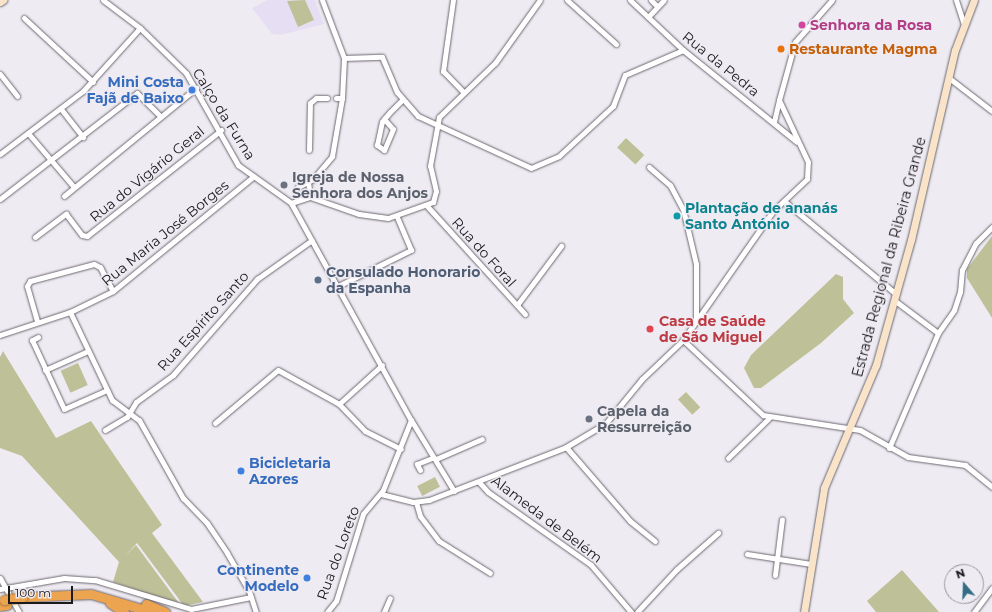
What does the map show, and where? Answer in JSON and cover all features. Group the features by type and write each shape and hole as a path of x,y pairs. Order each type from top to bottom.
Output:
{"highway":[{"path":"3,603 74,592 129,602 138,602 165,612"},
{"path":"24,600 74,599 110,603 138,612"},
{"path":"129,602 152,612"},
{"path":"110,603 124,612"}],"main road":[{"name":"Estrada Regional da Ribeira Grande","path":"804,612 824,488 876,365 895,297 949,78 964,24 974,0"}],"street":[{"name":"Calço da Furna","path":"104,0 140,28 196,88 221,130 237,163 253,177 291,203"},
{"path":"297,199 298,187 308,182 332,156 342,98 344,58 322,0"},
{"path":"453,0 443,71 463,92"},
{"path":"454,491 411,420 382,365 336,287 291,203 297,199 310,197 372,218 397,218 427,206 436,195 430,166 436,125 444,108 463,92 507,49 540,0"},
{"path":"567,0 616,44"},
{"name":"Rua da Pedra","path":"630,0 683,50 774,122 799,144"},
{"path":"650,0 657,6"},
{"path":"648,17 664,0"},
{"path":"774,122 795,42 832,0"},
{"path":"956,0 964,24"},
{"path":"24,18 93,82"},
{"path":"0,154 93,82 140,28"},
{"path":"344,58 384,58 402,100 418,116 533,168 559,156 613,106 625,75 683,50"},
{"path":"0,74 17,96"},
{"path":"949,78 992,111"},
{"path":"64,196 196,88"},
{"path":"0,199 52,162 139,93 160,116"},
{"path":"308,150 310,103 316,98 327,98"},
{"path":"336,98 342,98"},
{"path":"384,119 393,129 384,150 377,145 384,119 402,100"},
{"path":"411,420 401,449 381,494 416,502 479,482 566,447 606,423 642,379 683,340 784,201 802,185 809,172 799,144 779,100"},
{"path":"61,108 83,137"},
{"name":"Rua do Vigário Geral","path":"35,237 66,214 82,235 88,236 221,130"},
{"path":"28,133 74,187"},
{"path":"649,167 670,185 683,209 696,264 696,322"},
{"name":"Rua Maria José Borges","path":"0,335 37,321 70,312 113,291 253,177"},
{"path":"308,182 310,197"},
{"path":"784,201 938,333"},
{"name":"Rua do Foral","path":"427,206 525,314"},
{"path":"336,287 411,250 397,218"},
{"path":"889,448 938,333 954,310 960,292 962,270 971,250 992,227"},
{"name":"Rua Espírito Santo","path":"105,430 130,412 136,402 173,375 252,284 312,240"},
{"path":"517,305 561,246"},
{"path":"37,321 27,286 30,281 94,264 100,267 113,291"},
{"path":"70,312 112,400 139,420 183,498 219,540 252,597 253,610"},
{"path":"38,337 32,340 64,409 107,390"},
{"path":"683,340 729,380 759,413 769,418 850,429 866,433 889,448 908,456 965,465 992,487"},
{"path":"46,370 88,351"},
{"path":"339,404 382,365"},
{"path":"215,423 278,370 339,404 366,431 401,449"},
{"path":"728,458 769,418"},
{"path":"420,470 417,464 482,439"},
{"path":"566,447 630,521 655,541"},
{"name":"Alameda de Belém","path":"479,482 488,492 591,565 631,612"},
{"name":"Rua do Loreto","path":"327,612 336,601 363,514 371,501 381,494"},
{"path":"416,502 420,516 439,541 490,573"},
{"path":"775,575 782,519"},
{"path":"637,612 677,569 718,533"},
{"path":"747,554 811,564"},
{"path":"0,578 3,589 19,612"},
{"path":"3,589 64,578 95,580 191,610 252,597"},
{"path":"974,612 992,588"},
{"path":"384,612 390,598"}],"shaded area":[{"path":"267,0 315,0 324,24 281,35 272,34 252,8"}],"green space":[{"path":"305,0 314,20 298,27 287,1"},
{"path":"626,138 644,155 635,165 617,148"},
{"path":"992,236 992,318 967,278 967,269"},
{"path":"836,274 843,277 843,299 854,313 821,343 761,388 754,388 744,368 751,355"},
{"path":"3,351 56,438 91,421 162,525 152,533 203,602 184,606 137,543 125,556 136,545 181,606 113,582 119,562 22,456 0,448 0,357"},
{"path":"78,363 88,385 70,393 61,371"},
{"path":"686,392 700,407 692,415 678,400"},
{"path":"435,477 440,487 422,496 417,486"},
{"path":"902,570 939,612 876,612 867,601"}],"place":[{"name":"Senhora da Rosa","path":"802,25"},
{"name":"Restaurante Magma","path":"781,49"},
{"name":"Mini Costa Fajã de Baixo","path":"192,90"},
{"name":"Igreja de Nossa Senhora dos Anjos","path":"284,185"},
{"name":"Plantação de ananás Santo António","path":"677,216"},
{"name":"Consulado Honorario da Espanha","path":"318,280"},
{"name":"Casa de Saúde de São Miguel","path":"650,329"},
{"name":"Capela da Ressurreição","path":"589,419"},
{"name":"Bicicletaria Azores","path":"241,471"},
{"name":"Continente Modelo","path":"307,578"}]}
